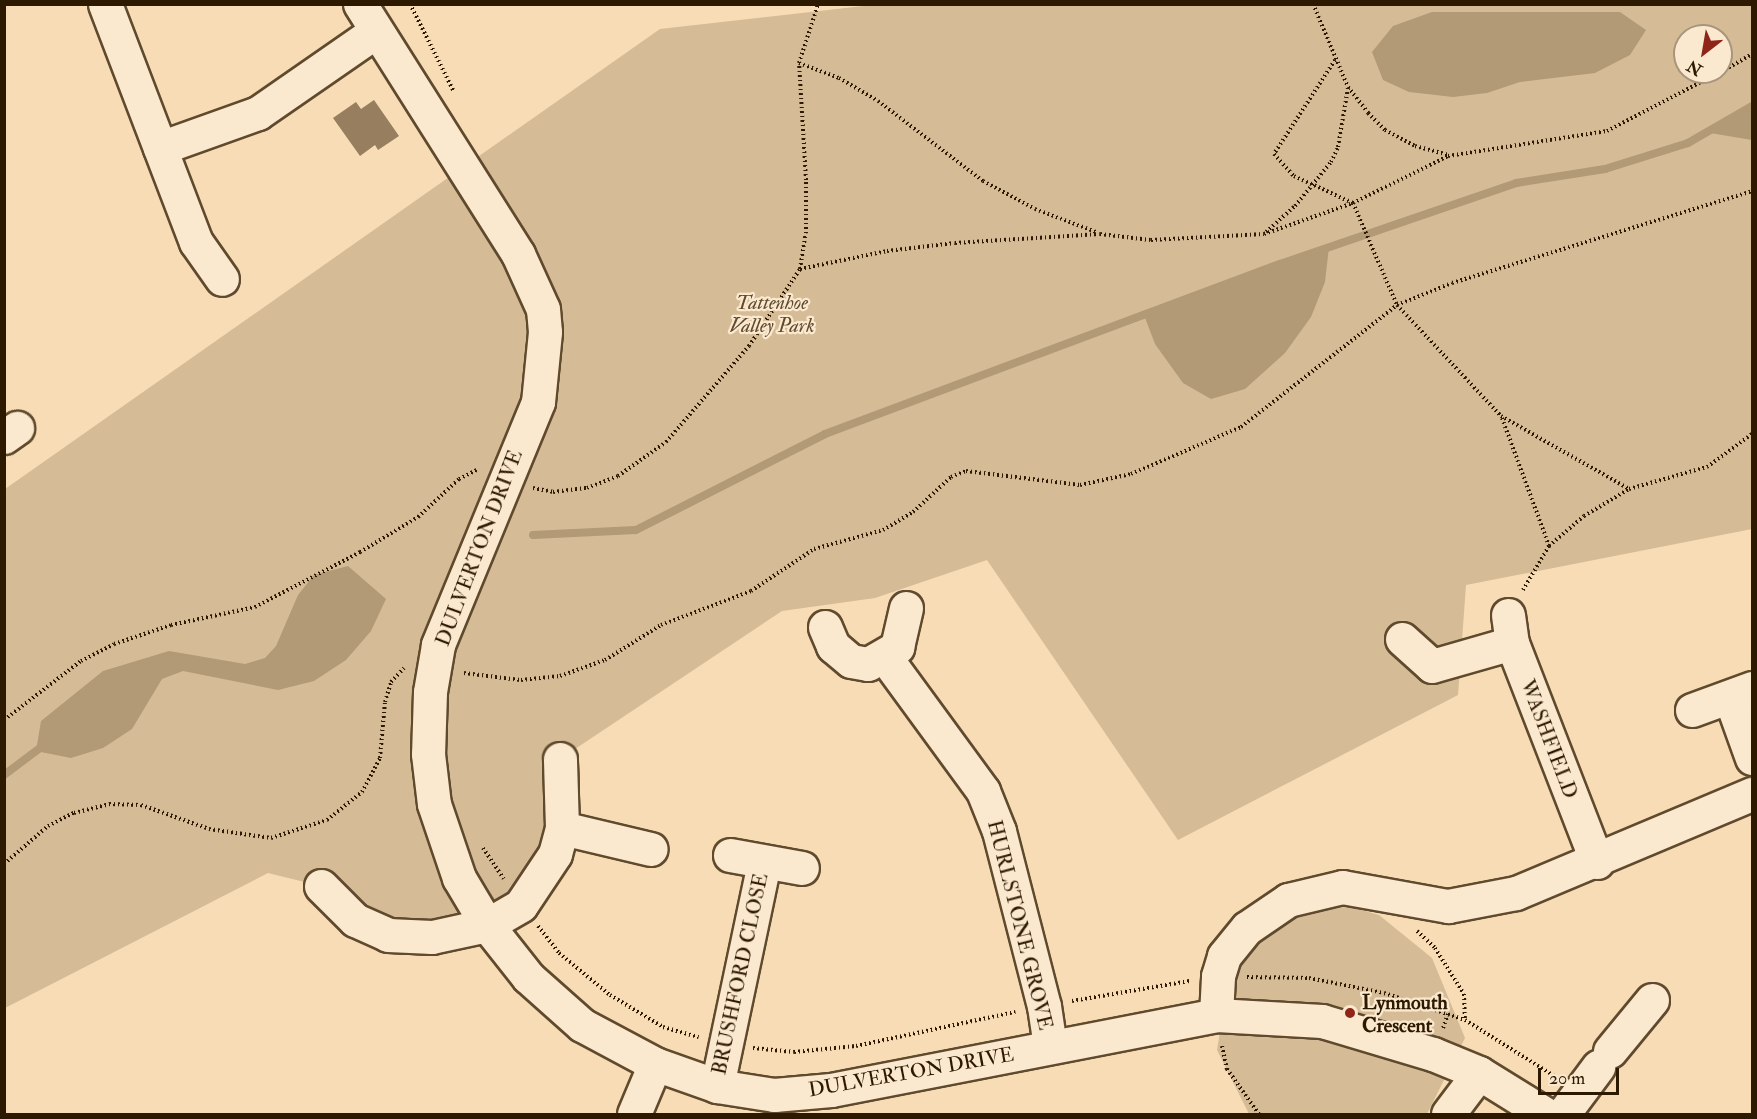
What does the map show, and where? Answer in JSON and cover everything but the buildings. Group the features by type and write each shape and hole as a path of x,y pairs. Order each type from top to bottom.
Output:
{"street":[{"path":"105,4 196,242 222,279"},
{"path":"160,148 258,113 368,18"},
{"name":"DULVERTON DRIVE","path":"368,18 518,254 543,309 545,332 538,402 505,477 438,645 428,754 434,804 459,878 487,925 528,977 582,1025 655,1064 717,1086 774,1095 833,1102 1050,1046 1216,1016 1322,1021 1433,1053 1479,1073 1545,1114"},
{"path":"825,627 833,646 851,661 868,664 885,657 897,648 906,608"},
{"path":"1402,639 1432,666 1510,629"},
{"name":"WASHFIELD","path":"1510,629 1597,862"},
{"name":"HURLSTONE GROVE","path":"885,657 983,791 999,831 1044,1006 1050,1046"},
{"path":"1692,710 1741,692 1752,758"},
{"path":"321,886 355,920 388,935 432,937 487,925 521,905 555,854 562,828 560,759"},
{"path":"1216,1016 1218,976 1224,956 1247,928 1288,900 1342,887 1448,906 1516,893 1597,862 1752,794"},
{"path":"562,828 651,849"},
{"name":"BRUSHFORD CLOSE","path":"730,855 764,863 802,868"},
{"name":"BRUSHFORD CLOSE","path":"717,1086 764,863"},
{"path":"1588,1081 1652,1000"},
{"path":"634,1114 655,1064"},
{"path":"1448,1114 1479,1073"}],"path":[{"path":"410,4 458,101"},
{"path":"4,720 65,673 114,644 171,625 255,607 418,517 469,472 481,469 505,477 519,486 553,492 587,488 618,476 657,449 749,346 800,269 806,233 806,180 799,63 818,4"},
{"path":"1313,4 1348,87 1384,130 1415,146 1448,156"},
{"path":"1733,65 1752,54"},
{"path":"1335,60 1274,154 1294,176 1316,184 1353,203 1397,305 1501,416 1629,489"},
{"path":"799,63 839,78 878,101 983,181 1035,209 1100,234"},
{"path":"800,269 888,251 1100,234 1150,240 1264,234 1353,203 1448,156 1607,131 1698,84"},
{"path":"1264,234 1316,184 1338,147 1348,87"},
{"path":"4,864 48,826 74,813 110,804 141,805 209,829 271,838 327,820 362,792 380,758 391,682 403,668 435,667 521,680 560,676 605,660 661,625 751,591 814,549 883,530 914,512 951,477 966,471 1080,485 1131,474 1240,427 1397,305 1452,284 1752,191"},
{"path":"1501,416 1549,546"},
{"path":"1510,629 1549,546 1584,516 1629,489 1707,467 1752,434"},
{"path":"480,840 521,905 560,953 610,995 663,1027 726,1045 794,1052 856,1046 1044,1006 1218,976 1309,978 1384,993 1465,1020 1588,1081"},
{"path":"1411,925 1435,948 1464,994 1465,1020"},
{"path":"1216,1016 1227,1069 1259,1114"}],"green space":[{"name":"Tattenhoe Valley Park","path":"881,4 1752,5 1752,529 1466,585 1458,695 1178,840 987,560 875,598 782,611 560,759 562,828 521,905 388,935 321,886 268,873 5,1008 5,489 660,29"},
{"path":"1351,907 1379,915 1432,958 1465,1038 1427,1114 1249,1114 1217,1050 1231,965 1285,920 1318,908"}],"shaded area":[{"path":"1432,12 1620,12 1646,30 1630,55 1595,73 1520,82 1487,93 1453,97 1409,92 1383,80 1372,52 1393,26"},
{"path":"1752,106 1752,140 1704,132 1731,118"},
{"path":"1329,247 1325,282 1311,317 1285,353 1245,389 1211,399 1183,383 1155,344 1144,315"},
{"path":"348,566 386,599 371,631 346,660 314,681 278,690 183,671 162,679 132,729 103,748 71,758 36,751 41,721 103,671 169,651 245,664 265,658 276,646 298,595 314,575"}],"waterway":[{"path":"533,535 636,530 825,434 1280,264 1516,183 1605,169 1688,143 1752,106"},
{"path":"4,775 44,745"}],"place":[{"name":"Lynmouth Crescent","path":"1350,1013"}]}
